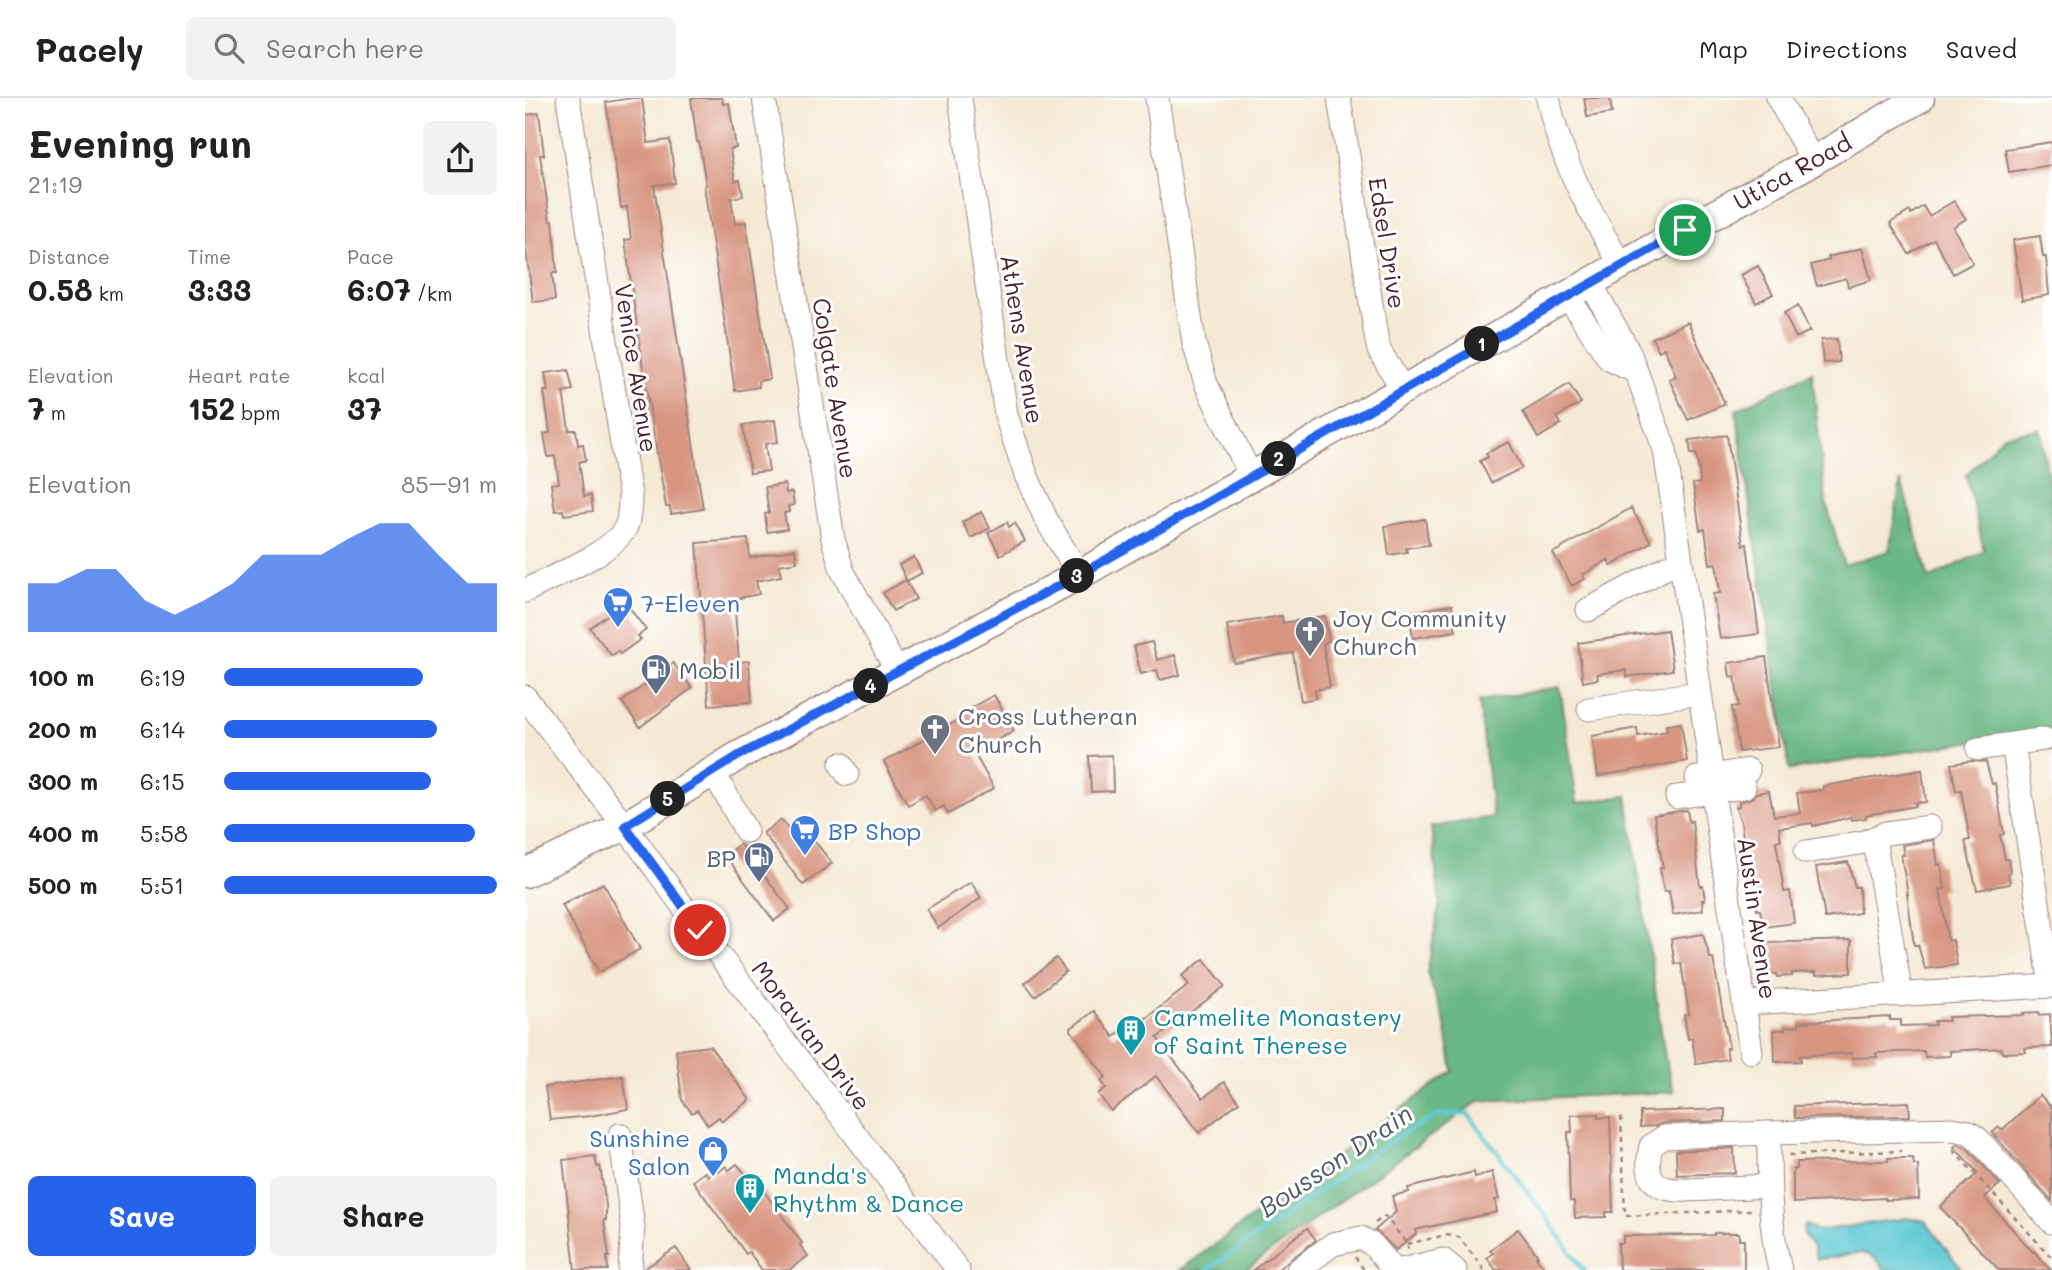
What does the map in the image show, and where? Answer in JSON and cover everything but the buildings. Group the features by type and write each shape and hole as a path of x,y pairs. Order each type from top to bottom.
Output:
{"main road":[{"name":"Utica Road","path":"525,873 625,826 713,771 821,711 898,673 1079,575 1621,265 1813,161 1920,98"}],"street":[{"name":"Venice Avenue","path":"525,591 603,551 626,527 630,510 568,98"},
{"name":"Colgate Avenue","path":"764,98 833,539 842,570 898,673"},
{"name":"Athens Avenue","path":"960,98 1006,415 1025,475 1046,519 1079,575"},
{"path":"1157,98 1193,343 1206,384 1251,476"},
{"name":"Edsel Drive","path":"1339,98 1379,350 1403,390"},
{"path":"1548,98 1566,164 1621,265"},
{"path":"1778,98 1813,161"},
{"name":"Austin Avenue","path":"1579,289 1629,352 1665,450 1751,1052"},
{"path":"1588,610 1667,567 1681,565"},
{"path":"1590,709 1699,693"},
{"name":"Moravian Drive","path":"525,697 625,826 952,1268"},
{"path":"1977,749 2044,739"},
{"path":"1745,1003 2051,986 2013,744"},
{"path":"713,771 746,831"},
{"path":"1680,788 1746,779"},
{"path":"1806,852 1865,842 1886,833 1930,827"},
{"path":"1874,838 1901,995"},
{"path":"1769,1186 1671,1191 1654,1181 1649,1172 1651,1146 1664,1137 1953,1129 1968,1132 1977,1138 2052,1222"},
{"path":"1769,1133 1773,1239 1780,1270"},
{"path":"620,1135 633,1227 630,1270"},
{"path":"1298,1270 1333,1244 1361,1238 1372,1244 1394,1270"},
{"path":"1402,1270 1443,1260 1455,1270"}],"path":[{"path":"1952,1149 2052,1258"},
{"path":"1786,1155 1910,1150"},
{"path":"1353,1255 1364,1270"}],"green space":[{"path":"1812,372 1826,502 1844,565 1889,551 1901,481 1929,579 1984,551 1966,475 2004,435 2040,429 2052,501 2052,729 1789,770 1736,410"},
{"path":"1560,687 1577,803 1627,796 1665,1058 1674,1092 1479,1101 1245,1270 1180,1270 1453,1071 1444,1019 1427,974 1440,903 1431,827 1493,817 1479,701"}],"water":[{"path":"1907,1218 1925,1221 1962,1270 1885,1270 1870,1255 1862,1253 1817,1259 1803,1229 1806,1225 1818,1231"}],"waterway":[{"name":"Bousson Drain","path":"1207,1270 1395,1138 1438,1115 1468,1114 1546,1216 1583,1270"}],"place":[{"name":"7-Eleven","path":"618,629"},
{"name":"Joy Community Church","path":"1310,658"},
{"name":"Mobil","path":"656,696"},
{"name":"Cross Lutheran Church","path":"935,756"},
{"name":"BP Shop","path":"805,857"},
{"name":"BP","path":"759,884"},
{"name":"Carmelite Monastery of Saint Therese","path":"1131,1057"},
{"name":"Sunshine Salon","path":"713,1178"},
{"name":"Manda's Rhythm & Dance","path":"750,1215"}],"route":[{"path":"700,930 625,826 738,756 1079,575 1685,230"}]}
